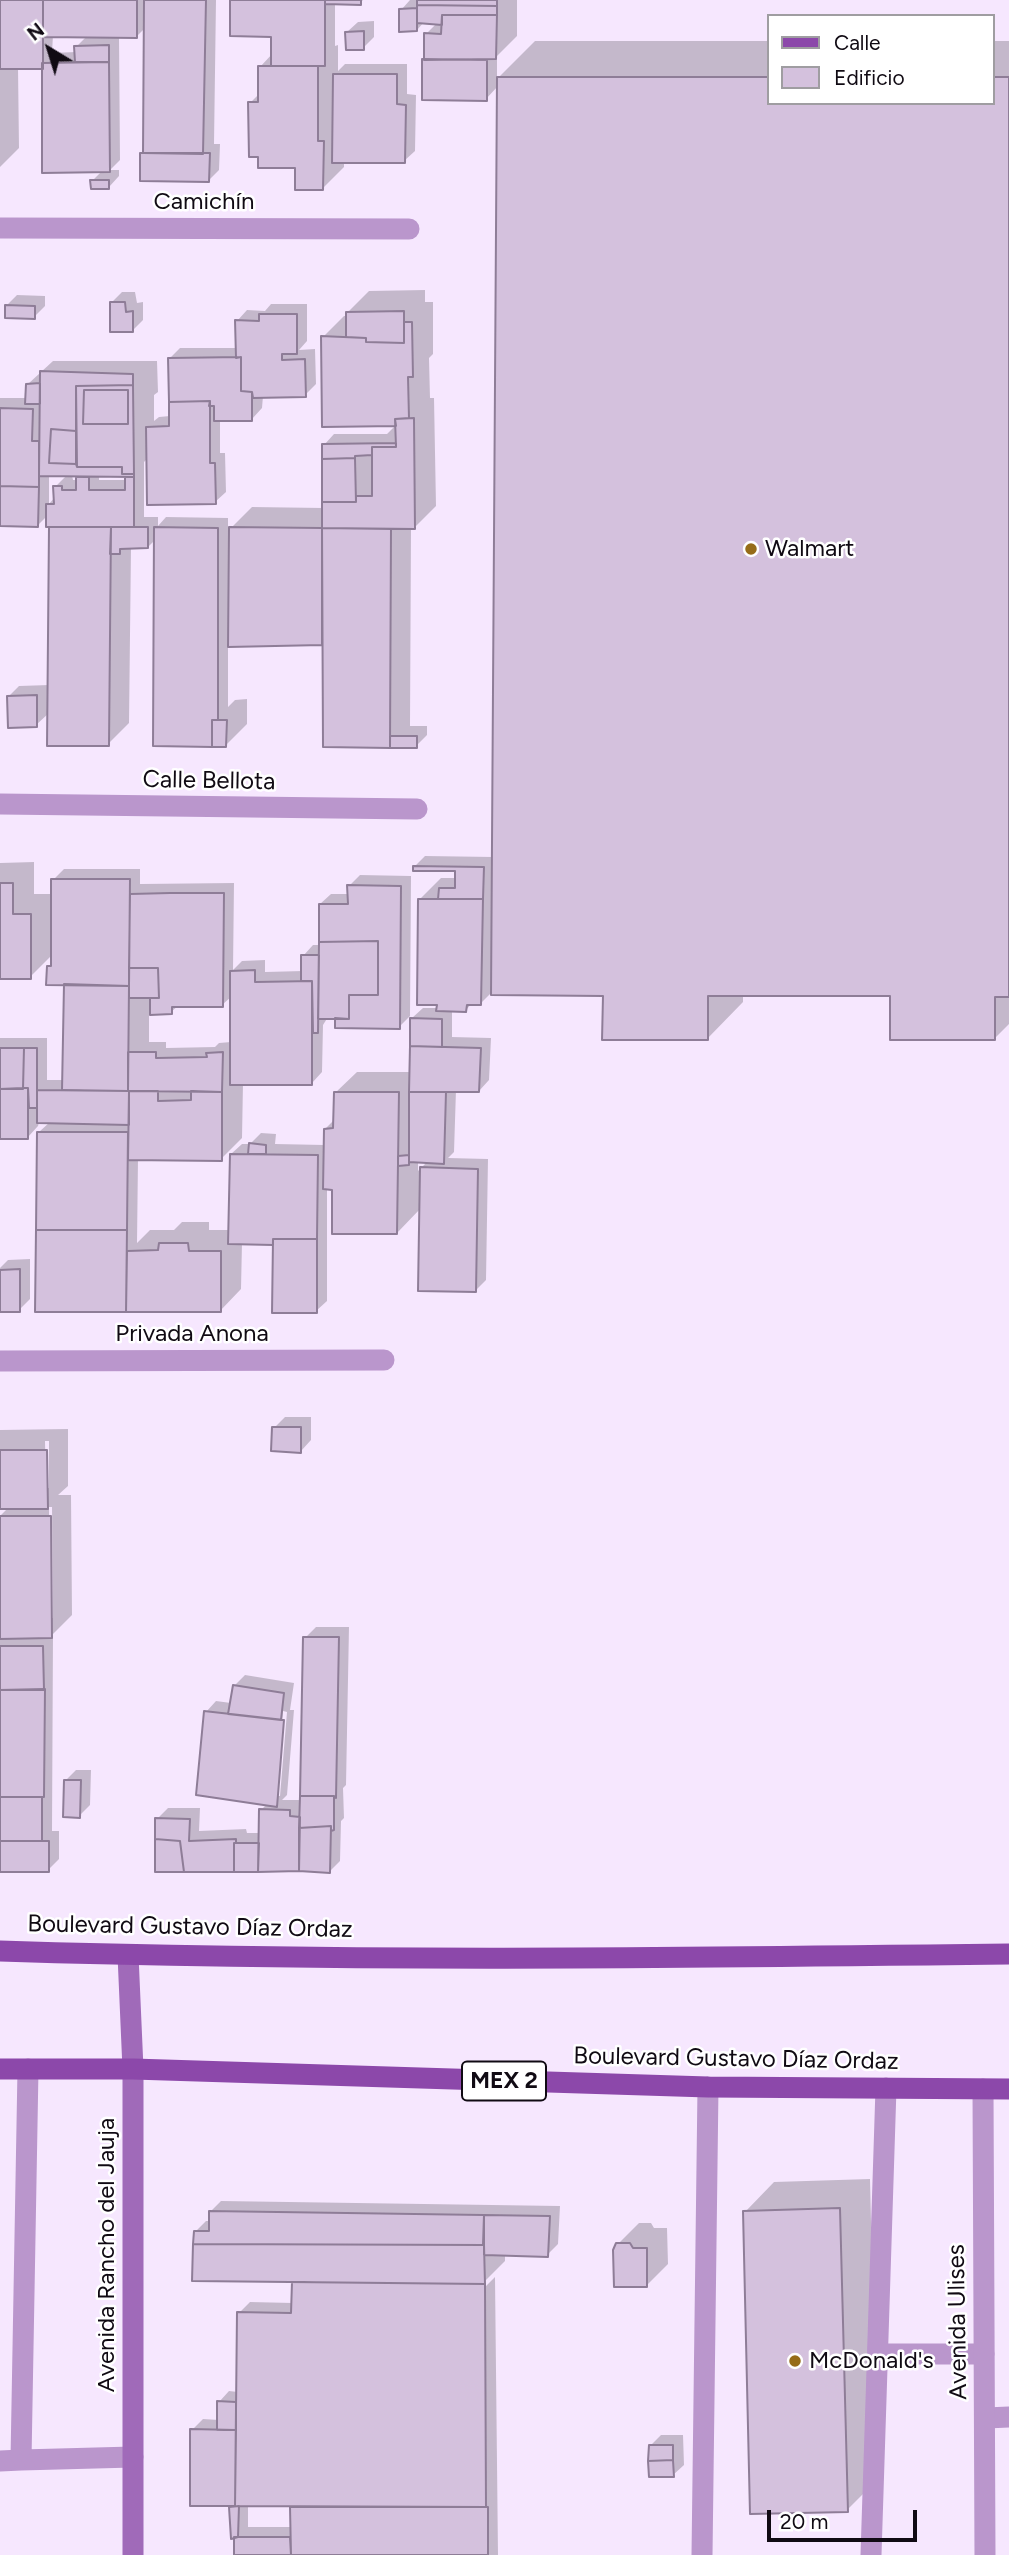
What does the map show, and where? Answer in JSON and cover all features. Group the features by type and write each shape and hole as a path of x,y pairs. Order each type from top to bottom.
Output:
{"main road":[{"name":"Boulevard Gustavo Díaz Ordaz","path":"0,1951 128,1955 673,1958 1009,1954"},
{"name":"Boulevard Gustavo Díaz Ordaz","path":"0,2069 133,2068 708,2087 1009,2089"}],"street":[{"name":"Camichín","path":"0,228 409,229"},
{"name":"Calle Bellota","path":"0,804 418,809"},
{"name":"Privada Anona","path":"0,1361 384,1360"},
{"name":"Avenida Rancho del Jauja","path":"128,1955 133,2068 133,2555"},
{"path":"28,2069 10,2460 134,2457"},
{"path":"702,2555 708,2087"},
{"path":"871,2555 887,2088"},
{"name":"Avenida Ulises","path":"983,2089 985,2555"},
{"path":"877,2354 984,2354"},
{"path":"986,2418 1009,2417"}],"building":[{"path":"0,0 43,0 43,69 0,69"},
{"path":"43,0 137,0 137,38 43,37"},
{"path":"144,0 206,0 203,154 143,153"},
{"path":"230,0 325,0 325,66 271,66 271,37 230,36"},
{"path":"325,0 361,0 361,5 325,4"},
{"path":"417,0 497,0 497,6 417,5"},
{"path":"417,5 497,6 497,15 442,15 442,25 417,23"},
{"path":"417,8 417,31 399,32 399,9"},
{"path":"442,15 497,15 496,59 424,60 424,33 441,34"},
{"path":"364,31 364,50 346,50 345,32"},
{"path":"109,45 109,62 75,62 74,46"},
{"path":"422,59 487,60 487,101 422,100"},
{"path":"109,62 110,172 42,173 42,63"},
{"path":"258,66 318,66 318,141 324,141 323,190 295,190 295,168 258,168 258,157 249,157 248,102 258,102"},
{"path":"333,74 397,74 397,104 406,105 405,163 332,163"},
{"name":"Walmart","path":"497,77 768,77 768,105 995,105 995,77 1009,77 1009,997 995,997 995,1040 890,1040 890,996 708,996 708,1040 602,1040 603,996 491,995"},
{"path":"140,153 210,153 209,182 140,181"},
{"path":"90,180 109,180 109,189 91,189"},
{"path":"110,302 125,302 126,312 133,311 133,332 110,332"},
{"path":"5,305 35,306 35,319 5,318"},
{"path":"404,311 404,343 366,342 366,338 346,337 346,312"},
{"path":"259,314 297,314 297,354 282,354 282,360 305,359 306,397 253,398 252,392 241,391 241,357 236,358 235,320 259,321"},
{"path":"404,322 412,322 413,377 408,377 409,418 395,419 396,426 322,427 321,336 366,338 366,342 404,343"},
{"path":"241,357 241,391 252,392 252,421 214,421 214,406 209,406 210,401 169,402 168,358"},
{"path":"40,371 133,374 133,385 76,386 76,431 51,429 49,463 76,464 77,467 122,467 122,474 134,474 134,477 39,476"},
{"path":"40,383 40,404 25,404 26,384"},
{"path":"133,385 134,474 122,474 122,467 77,467 76,386","holes":["84,390 128,390 128,424 83,424"]},
{"path":"84,390 128,390 128,424 83,424"},
{"path":"210,401 210,463 215,463 216,504 147,505 146,427 169,426 169,402"},
{"path":"0,408 33,409 32,441 39,441 39,487 0,486"},
{"path":"414,418 415,529 322,528 322,502 356,502 356,496 372,496 372,447 396,447 395,419"},
{"path":"51,429 76,431 76,464 49,463"},
{"path":"396,443 396,447 372,447 372,455 322,459 322,444"},
{"path":"355,458 356,502 322,502 322,459"},
{"path":"76,477 89,477 89,490 125,490 125,477 134,477 134,527 46,527 46,504 54,504 53,486 62,486 62,490 76,490"},
{"path":"0,486 39,487 38,527 0,526"},
{"path":"49,527 111,527 109,746 47,746"},
{"path":"111,527 148,527 148,548 120,549 120,554 110,554"},
{"path":"154,527 218,528 218,720 212,720 212,747 153,746"},
{"path":"229,527 322,528 322,645 228,647"},
{"path":"322,528 391,529 390,748 323,747"},
{"path":"37,695 37,727 8,728 7,696"},
{"path":"212,720 227,720 226,747 212,747"},
{"path":"390,736 417,736 417,748 390,748"},
{"path":"413,866 484,867 483,899 438,899 439,888 455,888 455,871 413,871"},
{"path":"51,879 130,879 129,986 46,985 47,966 51,966"},
{"path":"0,883 13,883 13,914 31,914 31,979 0,979"},
{"path":"347,885 401,886 400,1029 335,1028 335,1018 349,1019 349,995 378,995 378,941 319,942 319,904 348,904"},
{"path":"224,893 223,1007 172,1007 172,1014 150,1015 150,998 159,998 158,968 129,968 130,894"},
{"path":"418,899 483,899 481,1005 467,1005 466,1012 436,1011 437,1005 417,1005"},
{"path":"378,941 378,995 349,995 349,1019 318,1019 319,942"},
{"path":"301,955 319,955 318,1033 313,1033 312,981 301,981"},
{"path":"129,968 158,968 159,998 129,998"},
{"path":"255,970 255,982 312,981 312,1085 230,1085 230,971"},
{"path":"64,984 129,986 128,1091 62,1090"},
{"path":"410,1018 442,1019 442,1047 410,1046"},
{"path":"410,1046 481,1048 479,1092 409,1092"},
{"path":"0,1048 24,1048 23,1089 0,1089"},
{"path":"24,1048 37,1048 37,1108 29,1108 28,1088 23,1088"},
{"path":"128,1052 156,1052 156,1058 207,1057 206,1053 223,1052 222,1092 128,1091"},
{"path":"28,1088 28,1139 0,1139 0,1089"},
{"path":"37,1090 129,1091 129,1125 37,1123"},
{"path":"129,1091 158,1091 158,1101 191,1100 191,1091 222,1092 222,1161 128,1160"},
{"path":"334,1092 399,1092 397,1234 332,1234 332,1190 323,1189 324,1129 333,1128"},
{"path":"409,1092 446,1092 444,1164 409,1162"},
{"path":"37,1132 128,1132 127,1230 36,1230"},
{"path":"249,1143 266,1145 266,1154 248,1154"},
{"path":"230,1154 318,1155 317,1239 273,1239 273,1245 228,1244"},
{"path":"409,1155 409,1165 398,1166 398,1156"},
{"path":"420,1167 478,1169 476,1292 418,1291"},
{"path":"36,1230 127,1230 126,1312 35,1312"},
{"path":"273,1239 317,1239 317,1313 272,1313"},
{"path":"159,1243 188,1243 189,1251 221,1251 221,1312 126,1312 127,1251 158,1250"},
{"path":"20,1269 20,1312 0,1312 0,1270"},
{"path":"272,1427 301,1427 301,1453 271,1451"},
{"path":"0,1450 47,1450 48,1509 0,1509"},
{"path":"0,1516 51,1516 52,1638 0,1639"},
{"path":"303,1637 339,1637 336,1798 300,1796"},
{"path":"0,1646 43,1646 44,1690 0,1690"},
{"path":"233,1685 284,1693 281,1720 228,1714"},
{"path":"45,1689 44,1797 0,1797 0,1690"},
{"path":"204,1711 284,1720 277,1807 196,1795"},
{"path":"64,1780 81,1780 80,1818 63,1817"},
{"path":"300,1796 334,1796 334,1830 331,1831 331,1826 299,1828"},
{"path":"0,1797 42,1797 42,1841 0,1841"},
{"path":"259,1809 290,1810 290,1816 300,1817 299,1871 258,1872"},
{"path":"155,1818 190,1819 189,1841 236,1839 234,1872 184,1872 180,1841 155,1839"},
{"path":"331,1826 330,1873 299,1871 299,1828"},
{"path":"155,1839 180,1841 184,1872 155,1872"},
{"path":"0,1841 49,1841 49,1872 0,1872"},
{"path":"234,1843 259,1843 258,1872 234,1872"},
{"name":"McDonald's","path":"840,2208 848,2512 750,2514 743,2211"},
{"path":"209,2211 484,2215 483,2245 193,2244 194,2231 209,2231"},
{"path":"484,2215 550,2216 548,2257 484,2255"},
{"path":"616,2243 630,2243 633,2248 647,2248 647,2287 614,2287 613,2250"},
{"path":"193,2244 484,2245 485,2284 192,2281"},
{"path":"292,2282 485,2284 486,2507 235,2506 237,2312 291,2313"},
{"path":"217,2401 236,2402 236,2430 217,2430"},
{"path":"190,2429 236,2430 235,2506 190,2506"},
{"path":"649,2445 673,2445 673,2460 648,2461"},
{"path":"673,2460 674,2477 649,2477 648,2461"},
{"path":"239,2506 238,2537 231,2539 229,2507"},
{"path":"290,2507 488,2507 488,2555 291,2555"},
{"path":"234,2537 290,2537 291,2555 234,2555"}],"place":[{"name":"Walmart","path":"751,549"},
{"name":"McDonald's","path":"795,2361"}]}
